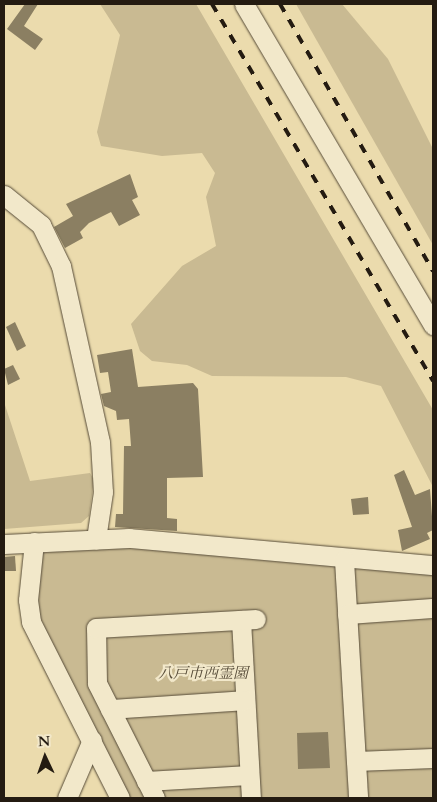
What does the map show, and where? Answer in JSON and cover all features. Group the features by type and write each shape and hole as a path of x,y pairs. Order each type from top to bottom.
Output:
{"street":[{"path":"244,4 433,325"},
{"path":"4,195 41,225 61,266 100,442 103,492 96,539"},
{"path":"4,544 96,539 274,550 344,560 433,565"},
{"path":"34,542 28,600 31,622 120,798"},
{"path":"344,560 358,798"},
{"path":"347,614 433,608"},
{"path":"249,775 150,790 97,683 96,628 248,619 245,700 251,798"},
{"path":"110,709 245,700"},
{"path":"67,798 92,740"},
{"path":"356,761 433,758"}],"green space":[{"path":"100,4 196,4 433,410 433,487 381,386 346,377 212,376 187,365 152,361 140,351 131,324 182,266 216,246 206,197 215,173 202,153 162,156 101,146 97,132 120,35"},
{"path":"296,4 342,4 388,59 433,149 433,245"},
{"path":"4,402 30,481 90,473 94,480 89,516 81,523 4,529"},
{"name":"八戸市西霊園","path":"129,545 433,574 433,798 124,798 34,617 38,548"}],"building":[{"path":"25,4 38,4 24,26 43,39 35,50 7,29"},
{"path":"130,174 138,197 132,200 140,215 119,226 111,212 89,223 80,232 83,238 65,248 54,227 73,216 66,204"},
{"path":"15,322 26,346 17,351 6,327"},
{"path":"132,349 138,387 193,383 198,389 203,477 167,478 167,518 177,519 177,531 115,527 116,514 123,514 124,446 131,446 129,419 117,420 116,411 104,406 101,394 111,392 108,372 100,373 97,355"},
{"path":"13,365 20,379 8,385 4,369"},
{"path":"404,470 415,495 430,489 433,530 427,533 430,539 402,551 398,530 412,527 394,475"},
{"path":"368,497 369,514 353,515 351,499"},
{"path":"15,556 16,571 4,571 4,557"},
{"path":"328,732 330,768 298,769 297,733"}],"railway":[{"path":"212,4 433,381"},
{"path":"280,4 433,271"}]}
